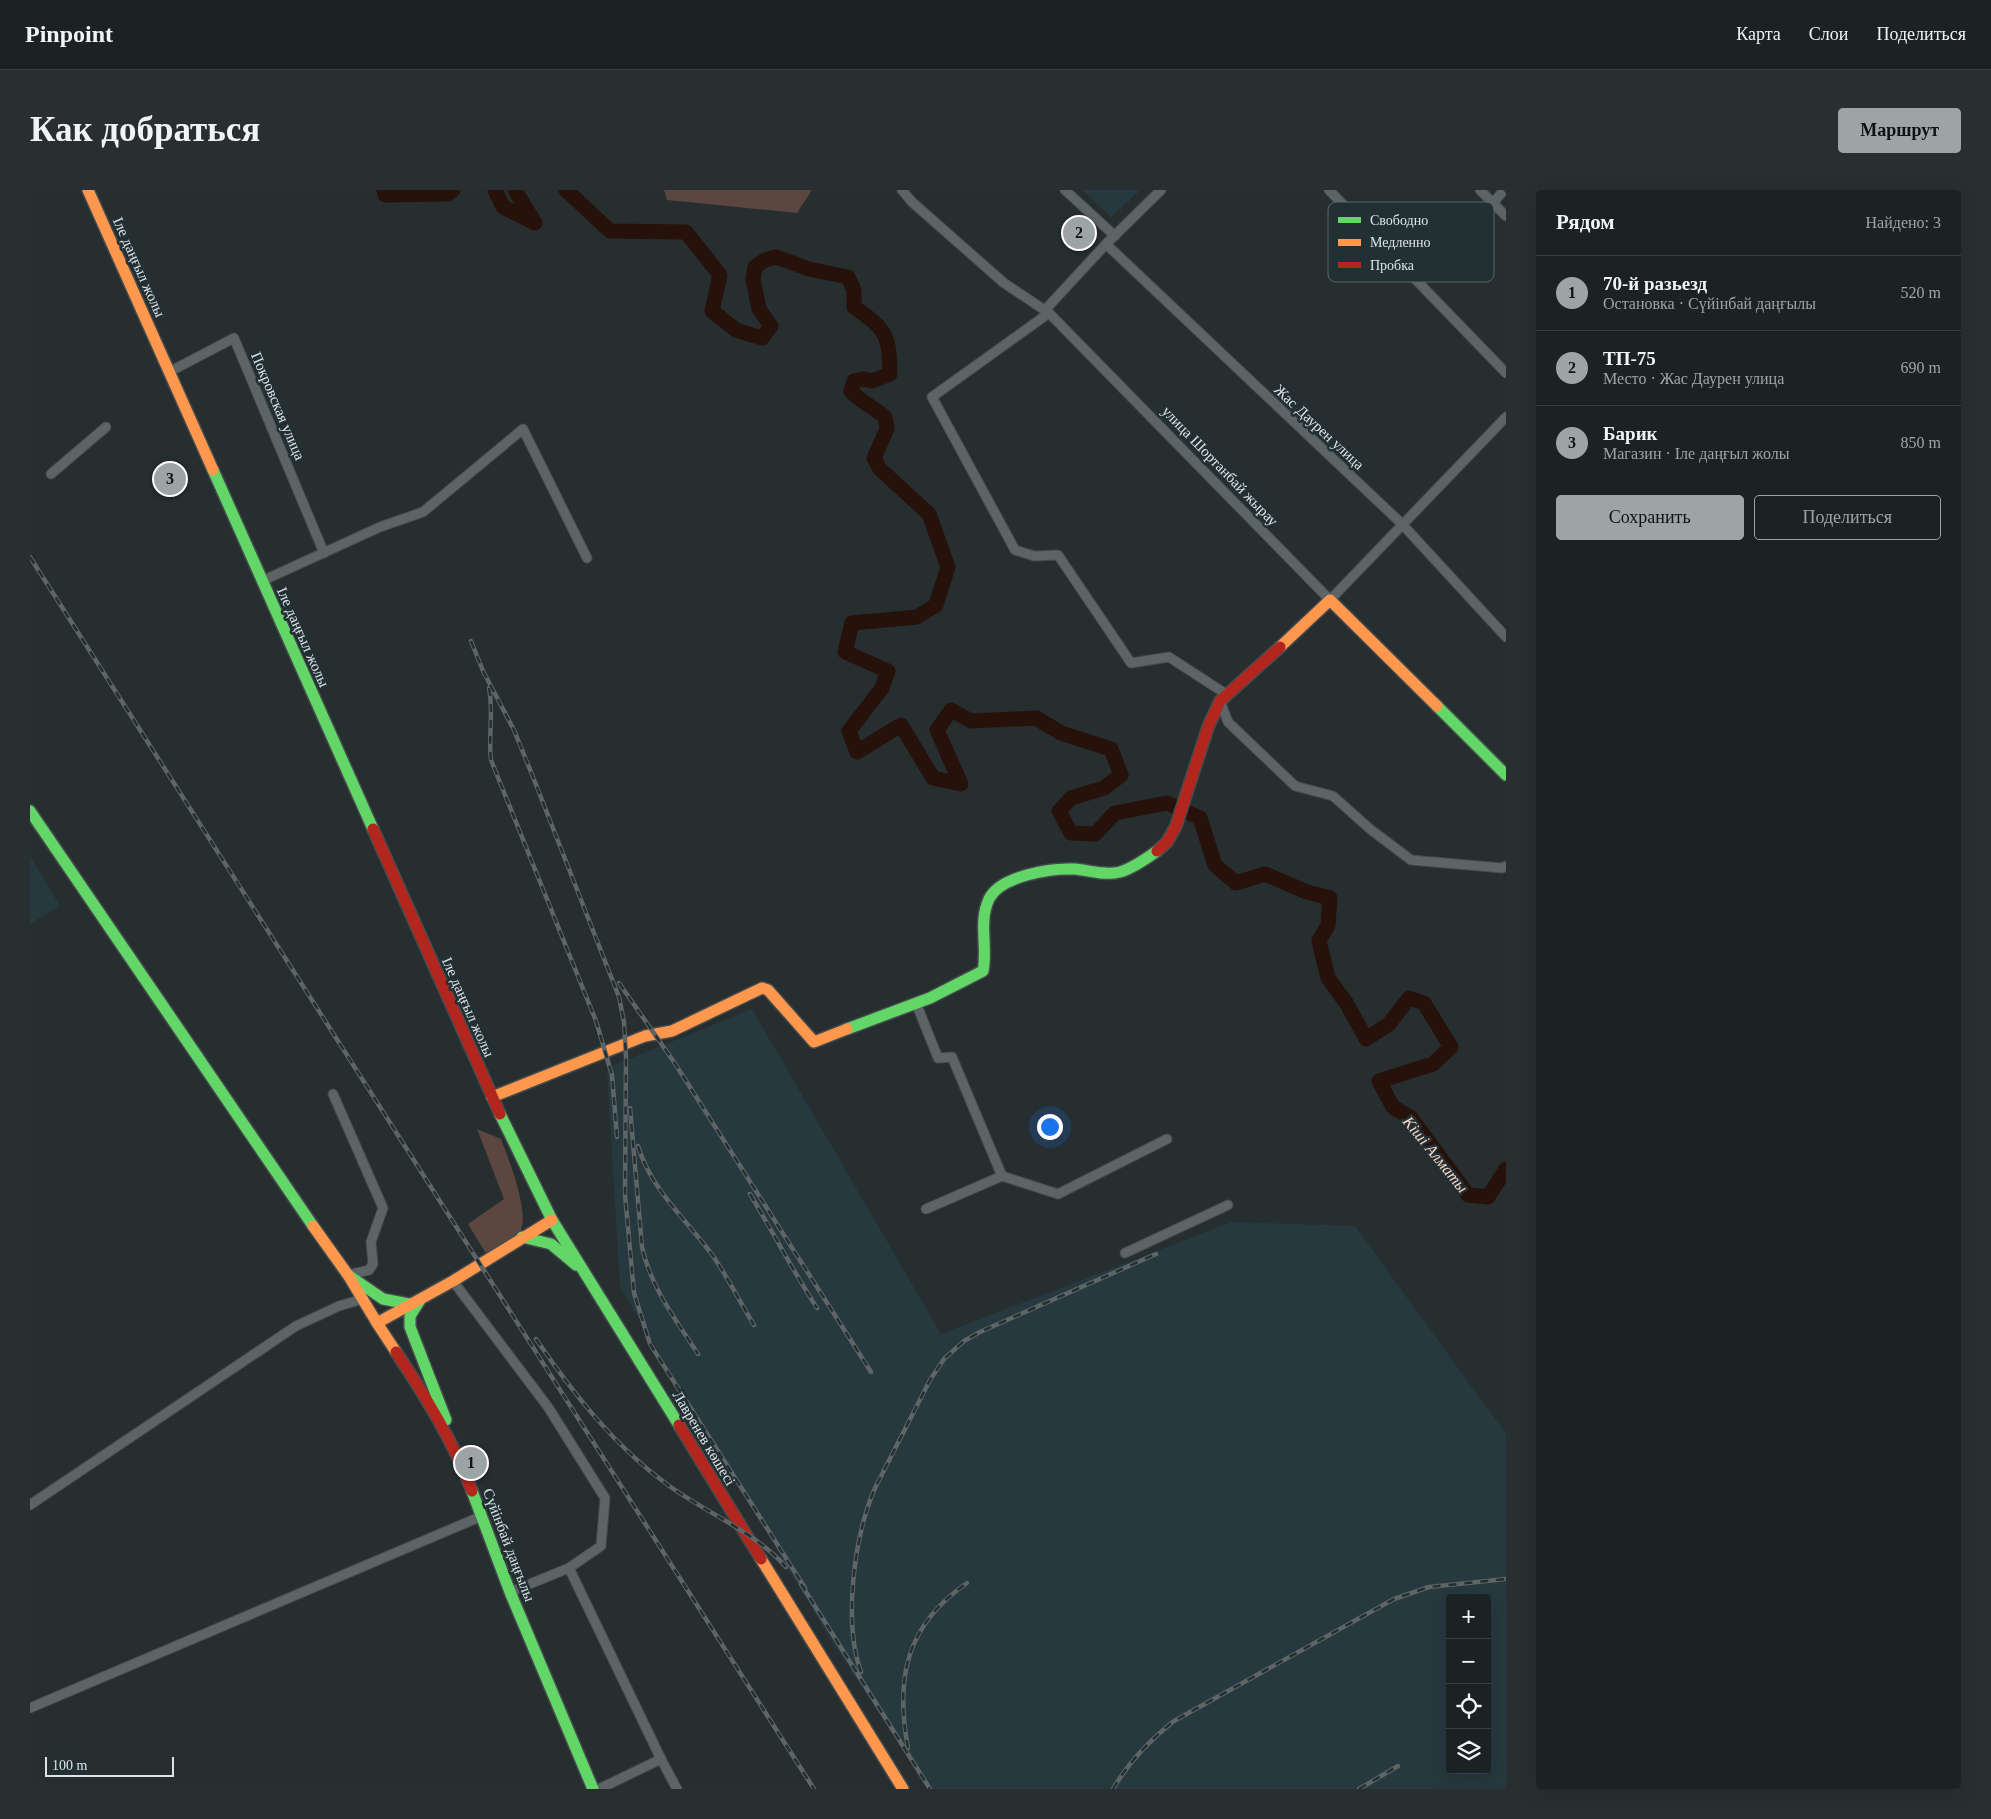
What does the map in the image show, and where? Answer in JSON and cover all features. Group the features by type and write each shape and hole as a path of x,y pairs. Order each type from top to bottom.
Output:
{"main road":[{"name":"Іле даңғыл жолы","path":"88,190 491,1097"},
{"path":"491,1097 645,1036 672,1031 762,988 768,990 814,1042 916,1003 983,971 985,965 982,935 985,912 990,895 1000,885 1020,878 1072,869 1118,872 1140,863 1167,843 1184,805 1212,716 1224,697 1316,615 1330,600"},
{"name":"улица Шортанбай жырау","path":"1330,600 1506,775"},
{"path":"30,811 320,1237 348,1274 382,1300 394,1304 416,1302"},
{"name":"Лавренев көшесі","path":"491,1097 552,1220 903,1789"},
{"path":"377,1323 453,1281 552,1220"},
{"path":"522,1237 551,1244 588,1277"},
{"name":"Сүйінбай даңғылы","path":"348,1274 377,1323 424,1393 457,1453 510,1592 593,1789"},
{"path":"416,1302 410,1316 410,1327 457,1453"}],"street":[{"name":"улица Шортанбай жырау","path":"902,190 912,202 1004,283 1047,312 1330,600"},
{"path":"1065,190 1115,236"},
{"path":"1162,190 1106,244 1047,312 932,396 1015,550 1034,556 1058,555 1131,663 1169,657 1224,697 1228,722 1295,786 1333,796 1370,830 1411,860 1502,868 1506,866"},
{"path":"1329,190 1341,202"},
{"path":"1480,190 1493,202 1504,190"},
{"path":"1494,203 1506,216"},
{"name":"Жас Даурен улица","path":"1106,244 1402,524 1506,637"},
{"path":"1418,282 1506,374"},
{"name":"Покровская улица","path":"169,372 234,338 324,553"},
{"path":"1330,600 1506,417"},
{"path":"51,474 106,427"},
{"path":"262,581 380,527 423,512 523,429 587,558"},
{"path":"916,1003 938,1058 952,1057 1002,1176"},
{"path":"333,1094 383,1208 372,1242 373,1264 369,1270 348,1274"},
{"path":"926,1209 1002,1176 1058,1194 1167,1140"},
{"path":"1125,1253 1228,1205"},
{"path":"453,1281 548,1407 605,1498 601,1546 569,1568 510,1592"},
{"path":"30,1505 296,1326 339,1306 363,1299"},
{"path":"30,1708 482,1516"},
{"path":"569,1568 677,1789"},
{"path":"599,1789 661,1759"}],"shaded area":[{"path":"664,190 812,190 797,213 667,200"},
{"path":"1082,190 1140,190 1111,217"},
{"path":"30,856 60,906 30,924"},
{"path":"752,1009 941,1334 1232,1222 1355,1226 1506,1434 1506,1789 929,1789 833,1644 620,1287 607,1068"},
{"path":"477,1129 501,1139 518,1187 523,1214 519,1233 487,1255 468,1224 504,1199"}],"waterway":[{"name":"Кіші Алматы","path":"384,190 385,195 448,194 453,190"},
{"name":"Кіші Алматы","path":"495,190 503,207 535,223 516,192 517,190"},
{"name":"Кіші Алматы","path":"566,190 610,231 686,232 720,275 712,311 736,330 762,338 771,326 759,309 753,279 755,267 765,260 776,257 809,269 848,277 854,290 854,307 880,328 884,334 889,350 890,374 872,381 864,379 854,381 851,391 885,417 887,429 874,458 880,469 929,514 948,567 936,605 917,617 852,623 845,652 888,671 882,688 849,731 857,752 901,725 933,778 961,784 937,730 951,710 971,721 1036,718 1061,733 1111,749 1121,775 1104,788 1071,798 1059,811 1071,833 1095,834 1115,813 1167,803 1200,818 1215,865 1236,883 1265,874 1307,892 1330,898 1328,925 1319,941 1328,978 1347,1004 1366,1039 1389,1024 1409,998 1424,1003 1451,1047 1433,1064 1379,1081 1393,1107 1411,1118 1468,1195 1488,1197 1506,1169"}],"railway":[{"path":"30,557 814,1789"},
{"path":"471,641 483,671 514,730 619,997 624,1022 626,1056 625,1195 634,1293 650,1344 805,1588"},
{"path":"489,688 491,760 596,1021 612,1075 617,1137"},
{"path":"619,983 674,1062 871,1372"},
{"path":"630,1108 642,1247 646,1262 665,1303 698,1354"},
{"path":"638,1146 644,1162 661,1191 713,1256 754,1325"},
{"path":"750,1194 817,1308"},
{"path":"861,1672 856,1652 852,1605 853,1580 861,1530 875,1488 930,1380 944,1359 964,1341 980,1332 1156,1254"},
{"path":"536,1339 564,1379 596,1418 630,1454 668,1485 759,1543 786,1567"},
{"path":"1113,1789 1125,1770 1140,1752 1174,1721 1394,1599 1429,1587 1506,1579"},
{"path":"908,1748 903,1699 905,1676 910,1655 918,1635 930,1617 946,1599 967,1583"},
{"path":"801,1584 930,1789"},
{"path":"1359,1789 1398,1766"}],"traffic: fast":[{"path":"213,470 373,829"},
{"path":"1437,706 1506,775"},
{"path":"30,811 313,1226"},
{"path":"847,1029 930,998 983,971 984,917 986,908 989,899 1004,884 1027,875 1053,870 1074,869 1108,873 1120,872 1135,866 1157,851"},
{"path":"500,1114 552,1220 679,1425"},
{"path":"522,1237 551,1244 576,1265"},
{"path":"348,1275 383,1299 409,1304"},
{"path":"420,1300 410,1316 410,1327 446,1420"},
{"path":"472,1491 510,1592 593,1789"}],"traffic: slow":[{"path":"88,190 213,470"},
{"path":"1280,647 1330,600 1437,706"},
{"path":"492,1097 645,1036 672,1031 762,988 768,990 814,1042 847,1029"},
{"path":"396,1352 377,1323 453,1281 552,1220"},
{"path":"313,1226 348,1275 377,1323"},
{"path":"761,1559 903,1789"}],"traffic: jam":[{"path":"1157,851 1167,842 1176,826 1208,727 1220,701 1280,647"},
{"path":"373,829 500,1114"},
{"path":"396,1352 438,1420 472,1491"},
{"path":"679,1425 761,1559"}],"place":[{"name":"ТП-75","path":"1079,233"},
{"name":"Барик","path":"170,479"},
{"name":"70-й разьезд","path":"471,1463"}]}
